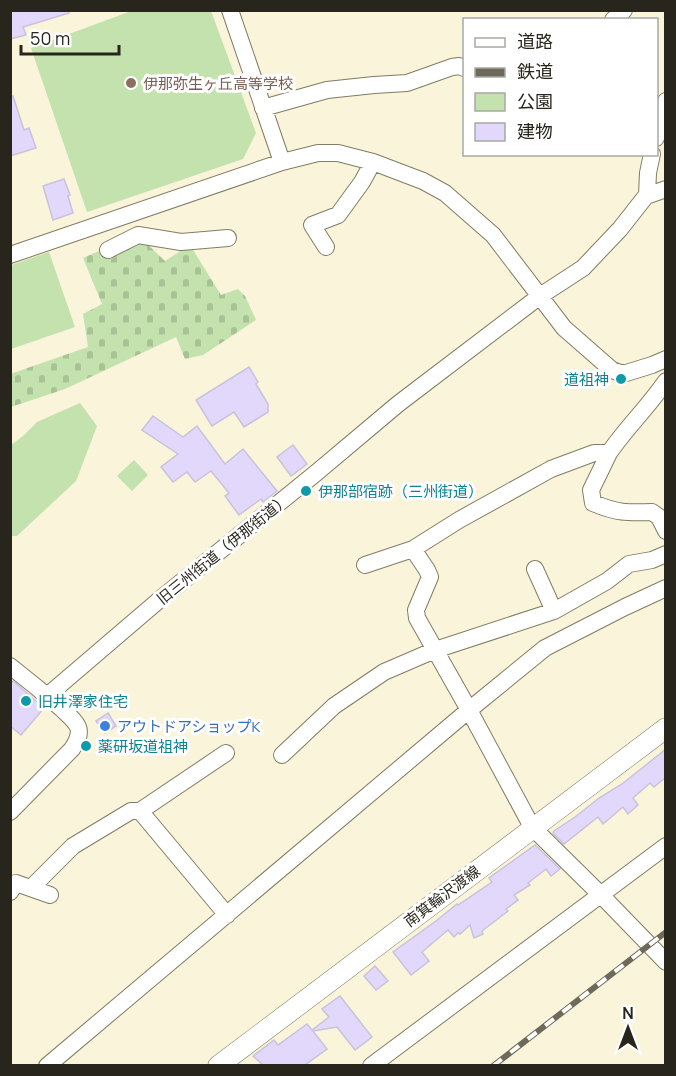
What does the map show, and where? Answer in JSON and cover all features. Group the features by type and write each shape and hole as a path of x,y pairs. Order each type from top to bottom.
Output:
{"main road":[{"name":"南箕輪沢渡線","path":"218,1065 666,728"}],"street":[{"path":"230,10 282,162"},
{"path":"263,108 327,90 407,83 452,67 463,67"},
{"path":"658,134 666,101"},
{"path":"10,255 282,162 318,153 338,153 373,162 423,181 445,193 493,235 564,328 612,370 622,374 666,359"},
{"path":"652,156 647,195 666,189"},
{"path":"326,247 312,225 338,215 362,182 373,162"},
{"name":"旧三州街道（伊那街道）","path":"47,696 188,576 398,404 540,296 582,268 620,229 647,195"},
{"path":"108,250 138,235 181,242 228,238"},
{"path":"666,381 656,396 621,435 609,453 591,490 593,503 609,510 627,513 652,512 659,517 666,531"},
{"path":"365,565 413,549 459,520 551,469 594,453 609,453"},
{"path":"413,549 430,577 416,610 417,618 532,827 666,962"},
{"path":"282,755 334,706 384,672 435,650 554,611 607,581 629,564 652,560 666,554"},
{"path":"535,569 554,611"},
{"path":"47,1065 545,648 666,588"},
{"path":"10,666 70,717 78,727 79,735 72,749 10,812"},
{"path":"31,888 73,846 131,811 140,811 226,753"},
{"path":"140,811 227,915"},
{"path":"371,1065 666,846"},
{"path":"10,892 16,883 50,895"}],"green space":[{"name":"伊那弥生ヶ丘高等学校","path":"134,10 211,11 256,133 243,159 87,212 31,48"},
{"path":"144,241 165,261 190,245 221,295 238,289 245,296 256,320 203,355 185,359 176,337 65,389 11,407 10,374 88,347 83,314 102,304 83,258 101,250 111,259 132,243 135,246"},
{"path":"49,252 75,327 11,349 11,265"},
{"path":"80,403 97,426 76,481 17,536 11,536 11,445 37,422"},
{"path":"134,460 148,475 132,491 117,476"}],"building":[{"path":"10,10 68,10 69,13 23,27 26,35 10,39"},
{"path":"10,96 13,96 24,130 29,128 36,148 10,156"},
{"path":"64,179 73,213 53,220 43,186"},
{"path":"249,367 268,404 268,412 244,427 234,412 212,426 196,400"},
{"path":"153,416 183,437 197,426 225,464 243,449 277,491 263,502 261,499 239,515 225,496 229,493 211,471 195,482 187,472 173,482 161,467 178,454 142,430"},
{"path":"293,445 307,464 291,476 277,457"},
{"path":"13,681 44,708 21,735 10,726 10,684"},
{"path":"108,713 116,726 105,733 96,721"},
{"path":"666,749 666,777 654,787 650,783 633,798 638,805 628,814 623,807 603,824 598,817 564,844 553,833 599,798 622,784"},
{"path":"535,845 560,869 551,876 546,869 528,883 530,885 514,895 518,900 506,909 508,911 482,931 483,934 474,938 470,925 454,937 448,930 422,952 429,961 411,975 393,952 457,904 492,882 489,878"},
{"path":"375,966 388,981 376,990 364,976"},
{"path":"340,996 372,1037 355,1050 337,1027 313,1031 327,1049 305,1065 263,1065 253,1056 274,1040 278,1045 307,1024 312,1030 329,1017 322,1009"}],"railway":[{"path":"493,1066 666,932"}],"place":[{"name":"伊那弥生ヶ丘高等学校","path":"131,83"},
{"name":"道祖神","path":"621,379"},
{"name":"伊那部宿跡（三州街道）","path":"306,491"},
{"name":"旧井澤家住宅","path":"26,701"},
{"name":"アウトドアショップK","path":"105,726"},
{"name":"薬研坂道祖神","path":"86,746"}]}
